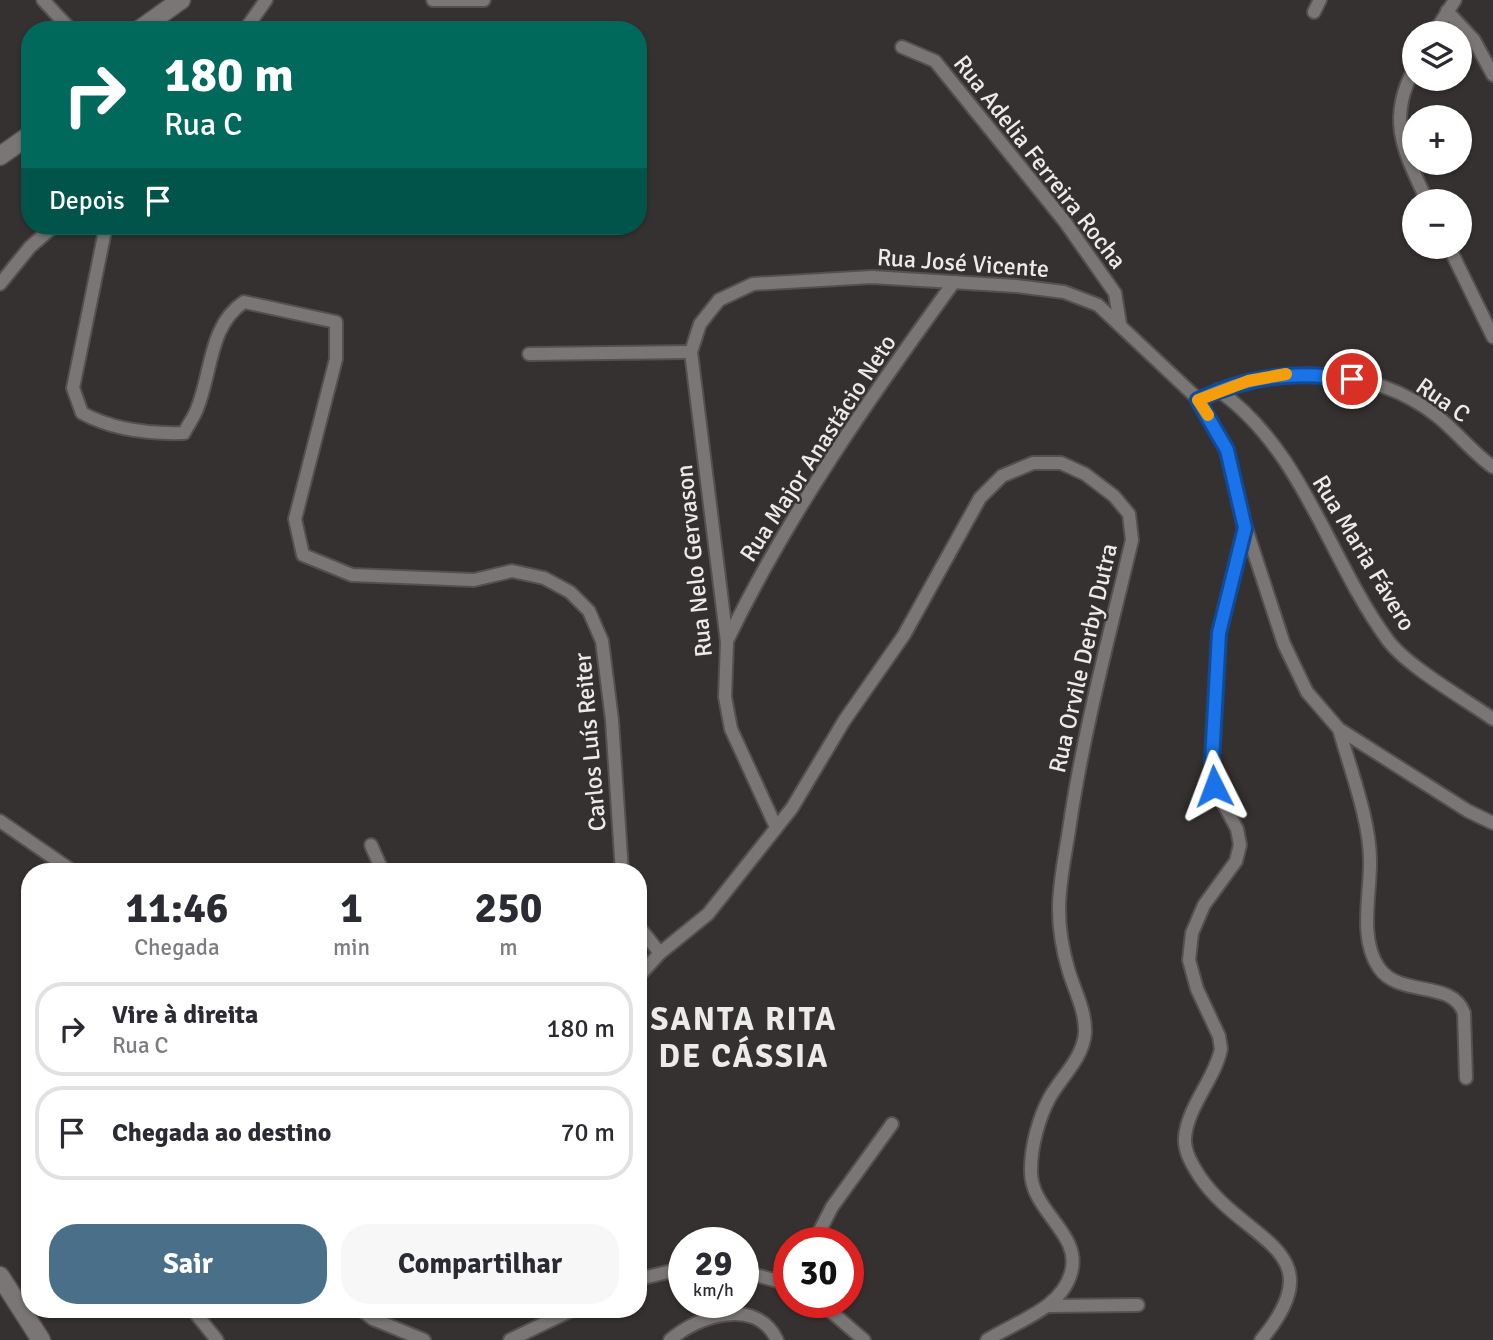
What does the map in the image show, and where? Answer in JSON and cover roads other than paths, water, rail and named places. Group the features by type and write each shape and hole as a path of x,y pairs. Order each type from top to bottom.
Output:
{"main road":[{"path":"152,21 181,0"},
{"path":"0,156 21,141"},
{"path":"2,1282 21,1303"},
{"path":"31,1318 41,1340"}],"street":[{"path":"43,0 63,21"},
{"path":"251,21 266,0"},
{"path":"433,0 484,0"},
{"path":"1314,12 1320,0"},
{"path":"1441,21 1455,0"},
{"path":"1447,11 1474,40 1493,75"},
{"name":"Rua Adelia Ferreira Rocha","path":"902,47 935,61 1065,222 1115,293 1120,324"},
{"path":"1406,91 1400,106 1399,127 1403,149 1421,189"},
{"path":"0,284 30,247 44,235"},
{"name":"Carlos Luís Reiter","path":"104,235 73,388 82,413 100,422 153,433 184,433 197,410 213,348 228,312 244,302 336,321 336,359 295,519 303,555 352,575 474,580 512,571 544,578 561,587 589,611 602,640 612,720 621,863"},
{"path":"1455,259 1493,337"},
{"name":"Rua José Vicente","path":"700,324 719,300 753,284 872,277 1064,292 1098,305 1198,400 1227,450 1245,528"},
{"name":"Rua Major Anastácio Neto","path":"727,642 749,596 865,407 954,282"},
{"name":"Rua Nelo Gervason","path":"700,324 691,352 727,642 725,697 731,729 776,827"},
{"path":"529,354 691,352"},
{"name":"Rua C","path":"1198,400 1218,390 1293,373 1369,381 1436,415 1493,467"},
{"name":"Rua Maria Fávero","path":"1218,390 1244,408 1298,481 1389,642 1493,719"},
{"name":"Rua Orvile Derby Dutra","path":"647,967 660,953 708,914 808,785 844,721 904,635 968,517 995,483 1002,476 1033,463 1061,463 1085,474 1114,496 1129,514 1132,540 1075,785 1059,908 1068,968 1082,1010 1085,1033 1077,1058 1050,1098 1040,1121 1031,1169 1039,1202 1072,1249 1073,1269 1066,1287 1048,1306 987,1340"},
{"path":"1245,528 1294,669 1307,692 1339,729 1468,811 1493,823"},
{"path":"1245,528 1219,633 1212,761 1214,786 1237,829 1240,845 1236,861 1204,905 1192,933 1189,960 1197,989 1219,1036 1221,1049 1185,1139 1190,1162 1206,1185 1237,1217 1278,1250 1290,1270 1291,1290 1280,1317 1261,1340"},
{"path":"1339,729 1368,838 1371,861 1367,922 1371,950 1380,969 1392,981 1410,989 1445,994 1461,1005 1464,1013 1466,1078"},
{"path":"0,821 61,863"},
{"path":"371,845 379,863"},
{"path":"647,937 660,953"},
{"path":"822,1227 832,1208 892,1124"},
{"path":"647,1277 668,1272"},
{"path":"1048,1306 1138,1305"},
{"path":"670,1340 692,1323 708,1317 743,1315 757,1317 767,1324 777,1340"},
{"path":"199,1318 217,1340"},
{"path":"372,1318 424,1340"},
{"path":"510,1340 555,1318"},
{"path":"839,1318 864,1340"}],"district":[{"name":"SANTA RITA DE CÁSSIA","path":"744,1038"}]}
